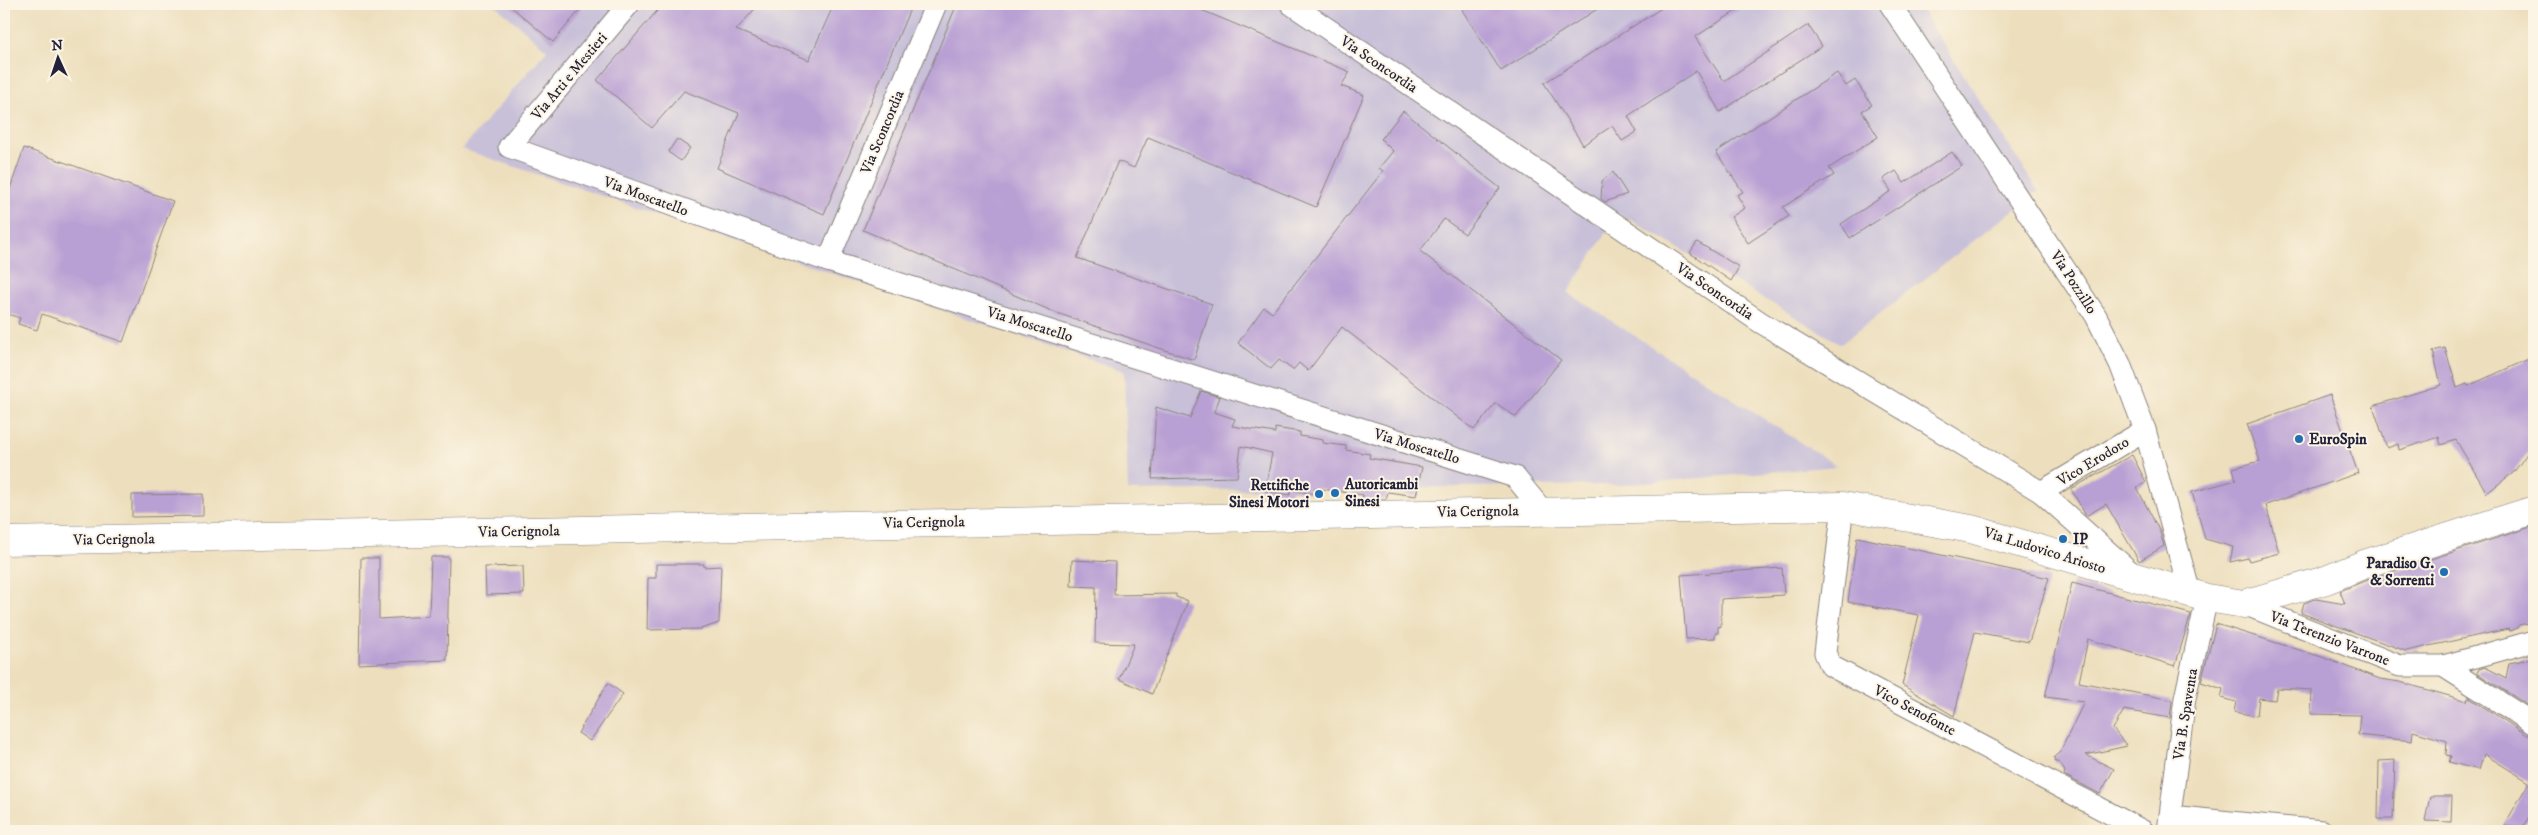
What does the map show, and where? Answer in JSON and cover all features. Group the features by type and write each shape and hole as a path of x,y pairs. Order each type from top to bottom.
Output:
{"street":[{"name":"Via Arti e Mestieri","path":"509,148 629,4"},
{"name":"Via Sconcordia","path":"828,261 936,4"},
{"name":"Via Sconcordia","path":"1291,4 1760,322 2041,492 2137,578"},
{"name":"Via Pozzillo","path":"1890,4 2096,316 2120,364 2145,430 2199,595"},
{"name":"Via Moscatello","path":"509,148 828,261 1514,477 1542,510"},
{"name":"Vico Erodoto","path":"2041,492 2145,430"},
{"name":"Via Cerignola","path":"4,541 1542,510 1844,506"},
{"name":"Via Ludovico Ariosto","path":"1844,506 1972,529 2137,578 2199,595 2244,604"},
{"name":"Vico Senofonte","path":"1844,506 1825,653 1832,666 2143,831"},
{"path":"2244,604 2326,580 2367,563 2534,510"},
{"name":"Via B. Spaventa","path":"2169,824 2199,595"},
{"name":"Via Terenzio Varrone","path":"2244,604 2400,666 2444,666 2534,641"},
{"path":"2444,666 2534,724"},
{"path":"2169,824 2322,831"}],"shaded area":[{"path":"494,4 1918,4 2038,191 1841,344 1619,213 1568,293 1837,466 1622,485 1128,491 1124,371 462,149 547,50"}],"building":[{"path":"508,4 585,4 553,42"},
{"path":"663,4 759,4 736,30 809,60 834,4 912,4 824,214 717,168 739,113 684,91 652,128 597,80"},
{"path":"957,4 1187,4 1350,72 1341,86 1364,95 1316,207 1148,137 1134,168 1118,161 1077,258 1212,304 1194,360 1054,312 863,230"},
{"path":"1472,4 1605,4 1501,71 1462,10"},
{"path":"1668,4 1747,4 1695,37 1724,81 1808,25 1822,46 1720,112 1696,71 1628,116 1637,132 1622,141 1612,126 1583,145 1544,83"},
{"path":"1837,73 1846,86 1855,80 1872,105 1862,111 1878,137 1829,168 1834,175 1783,207 1789,216 1748,243 1731,217 1745,208 1737,195 1743,192 1716,152"},
{"path":"1403,111 1500,188 1465,234 1444,219 1420,251 1561,360 1516,417 1496,403 1474,430 1342,327 1308,371 1299,363 1293,370 1279,360 1271,369 1238,343 1264,307 1272,313 1383,171 1379,168 1393,151 1381,139"},
{"path":"677,139 690,148 681,161 668,152"},
{"path":"24,148 173,201 123,342 42,314 37,330 18,324 20,318 4,313 4,206"},
{"path":"1952,152 1962,166 1850,238 1841,224 1891,191 1883,179 1896,171 1904,183"},
{"path":"1613,172 1627,194 1605,202 1601,199 1602,181"},
{"path":"1697,242 1739,267 1731,281 1690,253"},
{"path":"2445,348 2457,388 2467,384 2468,386 2531,358 2534,367 2534,439 2528,452 2514,472 2487,493 2456,440 2441,445 2439,437 2399,450 2398,444 2387,448 2373,406 2441,385 2433,351"},
{"path":"1201,391 1220,397 1214,412 1235,419 1232,426 1275,433 1275,428 1300,432 1300,436 1323,440 1323,443 1346,446 1346,450 1370,454 1369,458 1422,467 1416,496 1388,492 1386,499 1362,500 1363,495 1315,488 1315,494 1291,490 1290,495 1265,491 1272,453 1241,446 1237,477 1152,479 1156,407 1190,418"},
{"path":"2330,395 2358,473 2266,505 2279,553 2249,561 2248,558 2230,562 2233,547 2205,539 2192,492 2236,480 2233,468 2260,461 2247,424"},
{"path":"2132,455 2146,482 2137,488 2160,532 2164,546 2139,561 2106,504 2086,516 2071,489"},
{"path":"203,494 203,516 132,517 132,495"},
{"path":"2534,526 2534,622 2519,625 2518,628 2510,631 2508,629 2406,651 2301,613 2304,603 2316,599 2345,604 2340,591 2372,578"},
{"path":"1857,537 2049,578 2029,642 1975,632 1954,716 1902,685 1919,615 1848,602"},
{"path":"431,557 449,557 447,660 359,664 361,558 379,558 379,619 429,616"},
{"path":"1072,560 1115,562 1114,595 1176,594 1176,597 1188,601 1152,694 1119,679 1134,644 1095,643 1096,587 1071,586"},
{"path":"656,564 704,564 704,567 721,566 719,623 701,629 647,630 648,578 656,578"},
{"path":"523,566 524,594 486,595 485,567"},
{"path":"1782,568 1784,595 1721,599 1721,626 1718,627 1718,633 1715,633 1715,638 1686,639 1681,575"},
{"path":"2072,583 2191,614 2175,666 2088,639 2079,682 2172,700 2170,718 2124,710 2113,729 2127,746 2086,755 2114,769 2100,794 2064,775 2065,771 2058,762 2055,762 2054,757 2060,752 2084,702 2045,697"},
{"path":"2216,624 2322,657 2380,679 2400,682 2467,701 2468,697 2527,735 2534,736 2534,809 2522,828 2504,826 2529,782 2484,754 2479,770 2449,762 2451,756 2446,755 2447,741 2413,731 2412,741 2358,735 2360,715 2311,714 2312,690 2277,688 2275,700 2259,698 2257,716 2234,712 2236,702 2221,698 2223,689 2201,682"},
{"path":"2534,658 2534,709 2477,673 2479,669 2485,667 2506,678 2509,663"},
{"path":"608,683 623,694 590,741 578,733"},
{"path":"2395,760 2393,819 2378,819 2379,761"},
{"path":"2430,796 2452,796 2451,822 2425,821"}],"place":[{"name":"EuroSpin","path":"2299,439"},
{"name":"Autoricambi Sinesi","path":"1335,493"},
{"name":"Rettifiche Sinesi Motori","path":"1319,494"},
{"name":"IP","path":"2063,539"},
{"name":"Paradiso G. & Sorrenti","path":"2444,572"}]}
